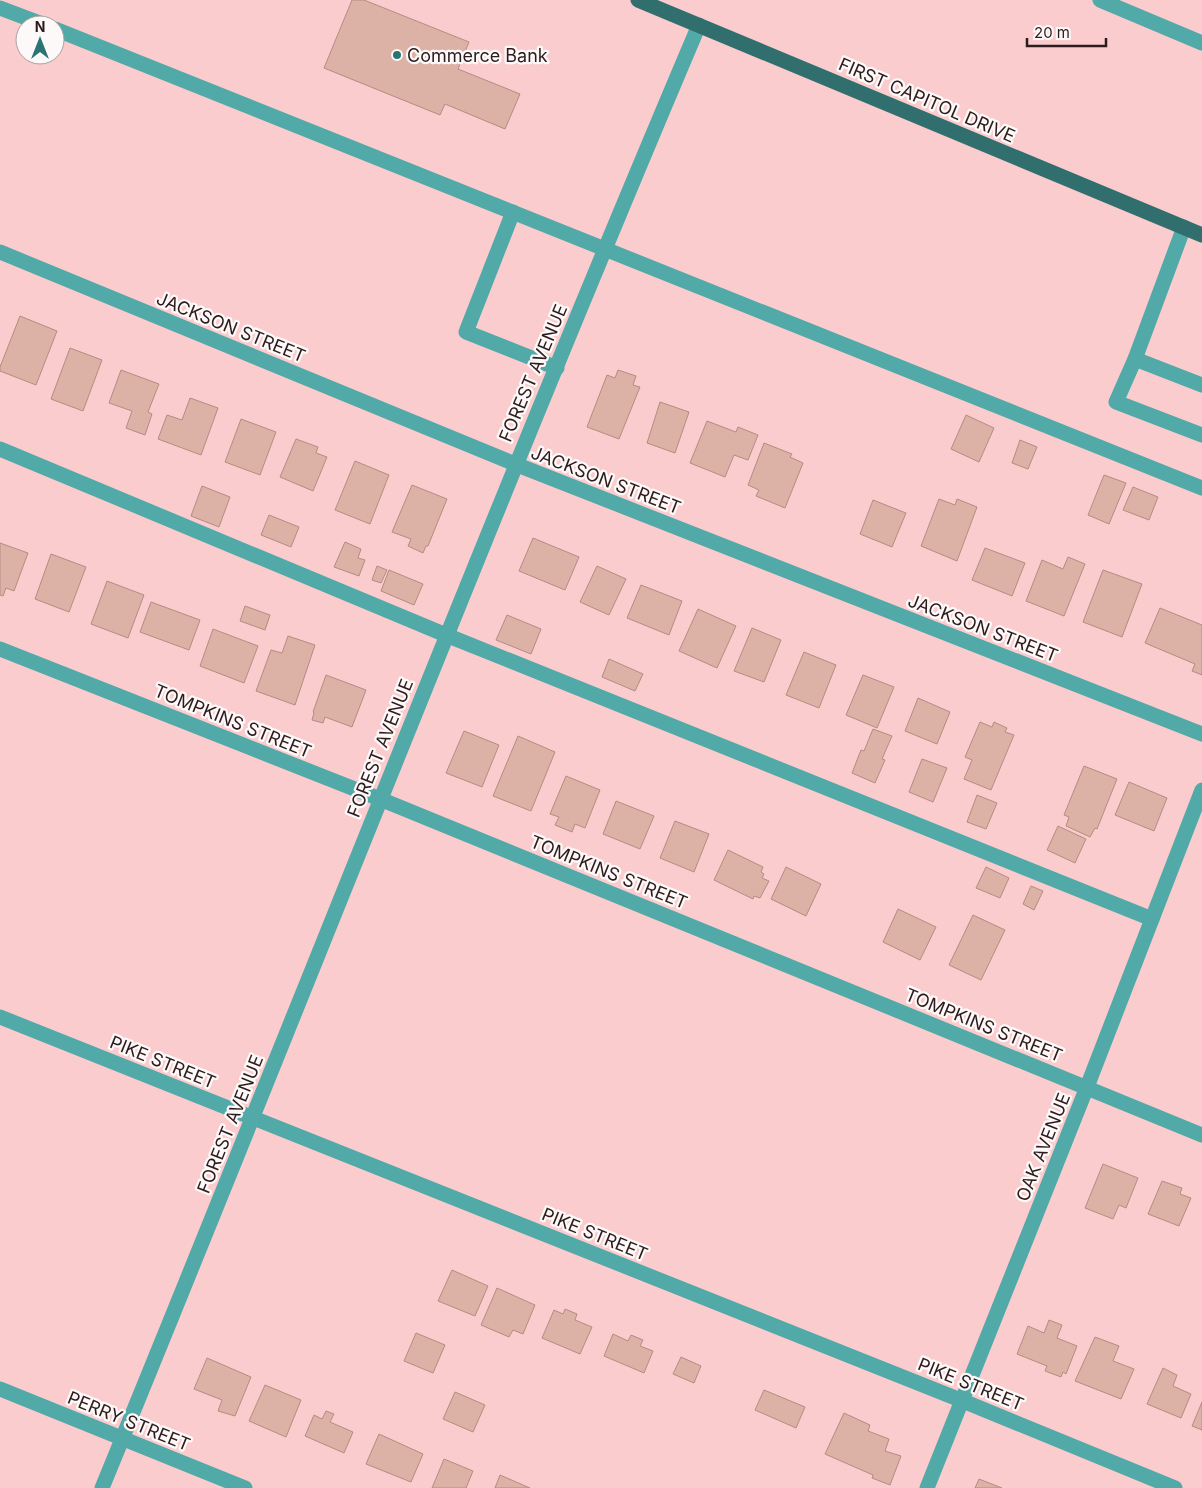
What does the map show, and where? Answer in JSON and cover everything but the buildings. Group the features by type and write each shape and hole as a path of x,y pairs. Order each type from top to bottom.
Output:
{"main road":[{"name":"FIRST CAPITOL DRIVE","path":"638,0 1202,235"}],"street":[{"path":"1100,0 1202,43"},
{"path":"0,8 18,15"},
{"name":"FOREST AVENUE","path":"102,1488 253,1119 515,464 699,25"},
{"path":"65,33 1202,488"},
{"path":"513,212 466,332 556,368"},
{"path":"1184,227 1135,359 1116,402 1202,435"},
{"name":"JACKSON STREET","path":"0,252 515,464 1202,734"},
{"path":"1135,359 1202,385"},
{"path":"0,449 446,635 1152,920"},
{"name":"TOMPKINS STREET","path":"0,649 380,799 1202,1135"},
{"name":"OAK AVENUE","path":"927,1488 1087,1087 1202,790"},
{"name":"PIKE STREET","path":"0,1017 963,1401 1175,1488"},
{"name":"PERRY STREET","path":"0,1389 245,1488"}],"place":[{"name":"Commerce Bank","path":"397,55"}]}
